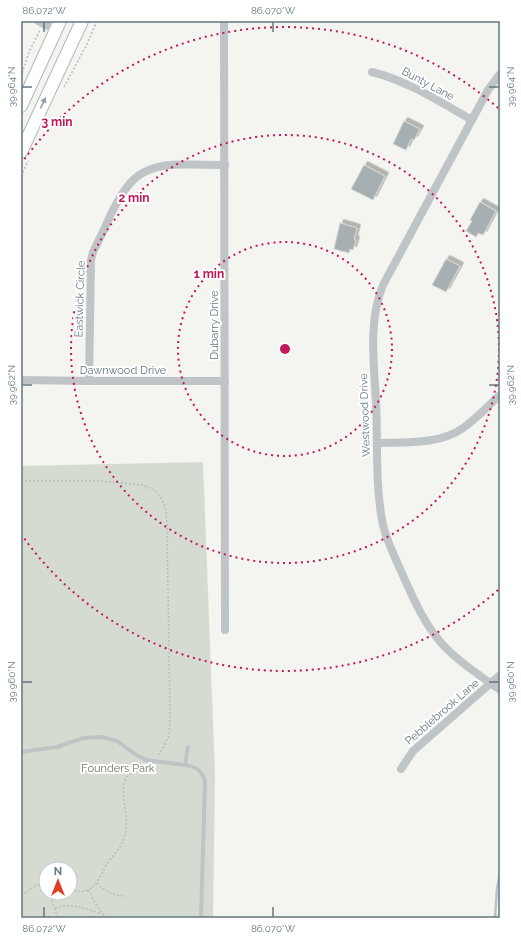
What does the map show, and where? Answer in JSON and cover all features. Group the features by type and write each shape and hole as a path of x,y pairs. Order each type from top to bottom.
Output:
{"main road":[{"path":"26,153 82,21"},
{"path":"21,106 58,25"}],"street":[{"path":"38,21 58,25"},
{"name":"Dubarry Drive","path":"224,21 226,630"},
{"name":"Bunty Lane","path":"372,72 388,76 416,88 472,120"},
{"name":"Westwood Drive","path":"500,74 488,90 383,285 378,297 374,338 378,473 382,520 385,531 407,585 424,617 446,648 460,661 500,690"},
{"name":"Eastwick Circle","path":"89,381 91,260 93,252 121,194 132,180 154,168 169,165 225,165"},
{"name":"Dawnwood Drive","path":"21,380 225,381"},
{"path":"378,443 425,440 448,436 464,428 500,395"},
{"name":"Pebblebrook Lane","path":"401,769 413,752 500,675"}],"lane":[{"path":"21,752 57,747 83,738 101,737 113,739 140,758 185,765 201,771 205,781 201,918"},
{"path":"185,765 188,747"}],"path":[{"path":"61,92 86,46 97,21"},
{"path":"21,77 29,52 37,35"},
{"path":"21,176 26,153"},
{"path":"21,481 136,483 154,490 162,499 166,511 170,724 168,741 161,753 152,761 136,768 129,774 124,783 127,822 123,843 97,883 88,890 78,891"},
{"path":"123,766 136,768"},
{"path":"97,883 110,893 125,896"},
{"path":"21,896 38,885"},
{"path":"88,890 102,914 106,918"},
{"path":"53,901 58,918"},
{"path":"55,908 64,905 75,906 102,914"}],"green space":[{"name":"Founders Park","path":"203,462 215,774 213,918 21,918 21,466"}],"building":[{"path":"404,121 420,129 414,140 411,139 406,150 393,144"},
{"path":"364,165 385,176 373,200 351,189"},
{"path":"480,202 496,211 483,235 478,233 476,237 466,231"},
{"path":"340,223 357,228 353,250 350,249 349,253 334,249"},
{"path":"446,259 460,266 446,292 432,285"}],"waterway":[{"path":"495,918 497,888 500,874"}]}
